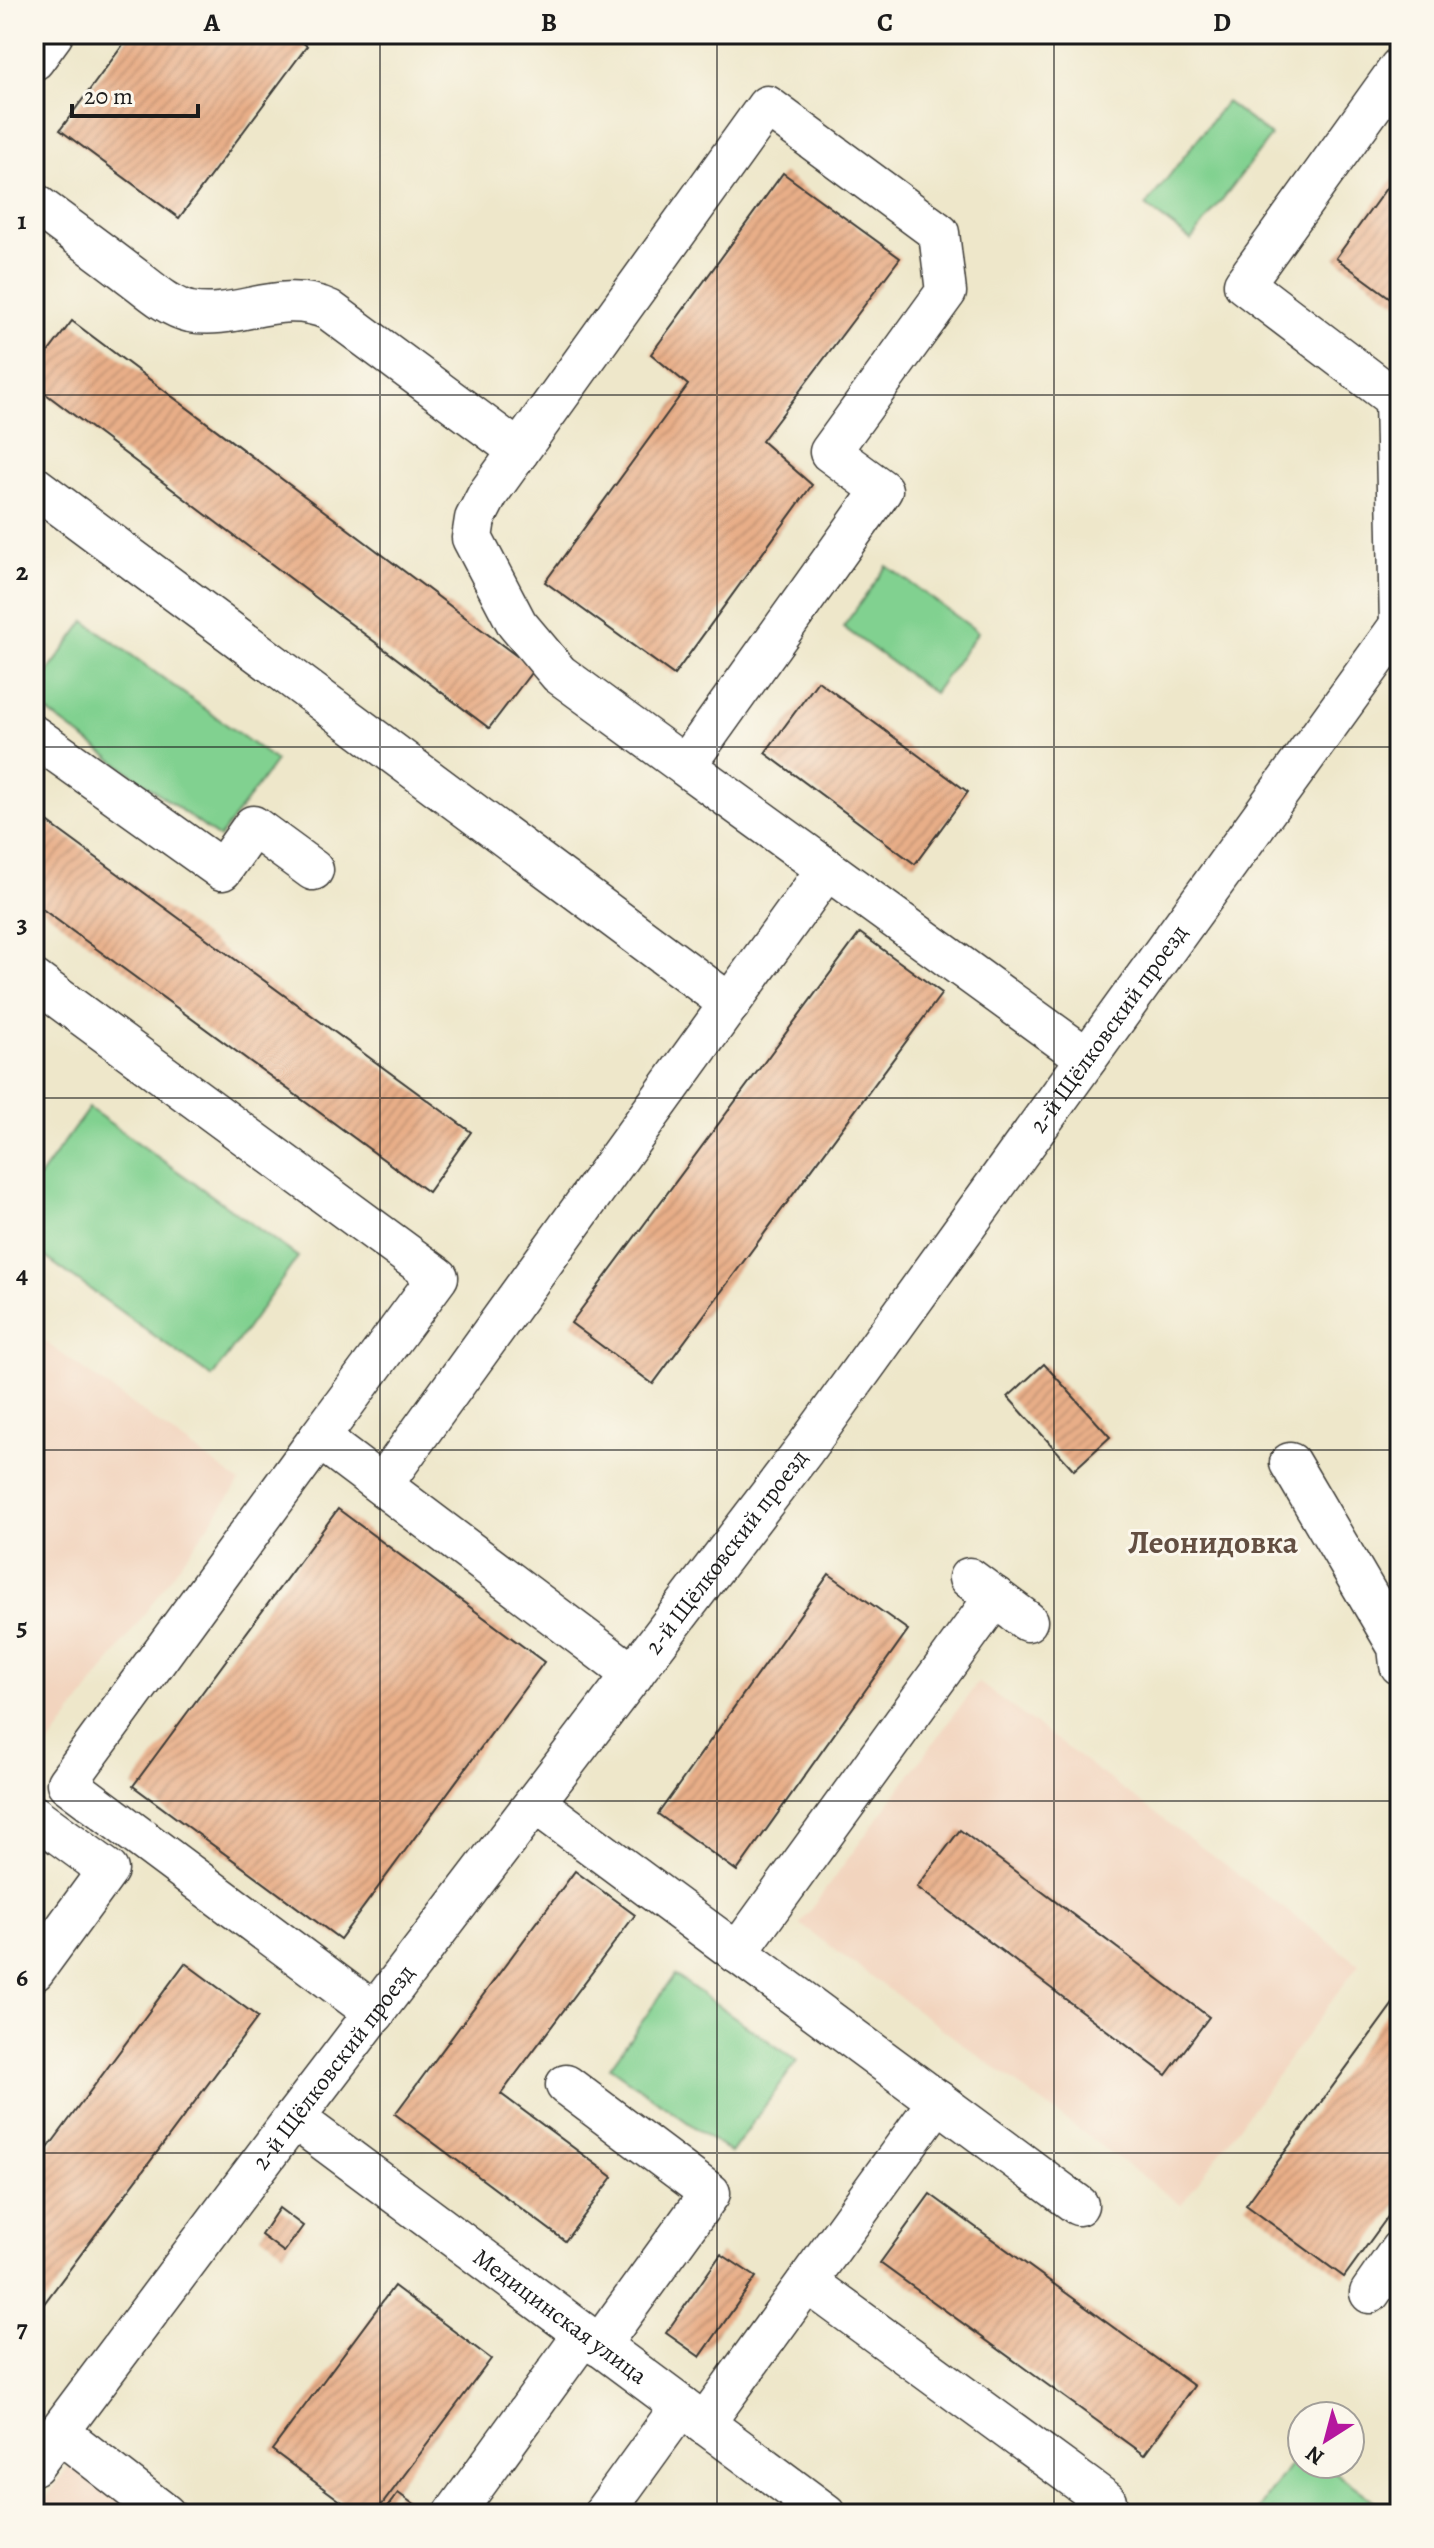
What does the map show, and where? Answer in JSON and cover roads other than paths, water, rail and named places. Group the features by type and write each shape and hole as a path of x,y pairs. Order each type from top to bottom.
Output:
{"street":[{"path":"34,60 53,34"},
{"path":"1400,67 1244,284 1397,395 1400,625"},
{"path":"685,766 882,490 830,452 946,292 939,233 767,106 488,494 475,519 472,538 517,624 559,674 685,766 1087,1058"},
{"path":"34,203 163,299 188,312 210,313 287,301 310,301 329,310 519,451"},
{"path":"34,486 730,1004"},
{"name":"2-й Щёлковский проезд","path":"34,2465 294,2118 804,1450 1400,625"},
{"path":"34,736 222,870 253,826 313,870"},
{"path":"382,1485 827,869"},
{"path":"34,980 438,1277 67,1783 375,2013"},
{"path":"319,1438 633,1675"},
{"path":"1290,1463 1398,1647 1400,1665"},
{"path":"737,1953 982,1587 1027,1621"},
{"path":"535,1803 1078,2205"},
{"path":"34,1816 108,1870 34,1971"},
{"path":"454,2514 710,2193 566,2085"},
{"path":"603,2514 807,2282 938,2101"},
{"name":"Медицинская улица","path":"294,2118 826,2514"},
{"path":"1370,2293 1400,2250"},
{"path":"807,2282 1106,2501"},
{"path":"59,2432 165,2514"}],"district":[{"name":"Леонидовка","path":"1213,1542"}]}
